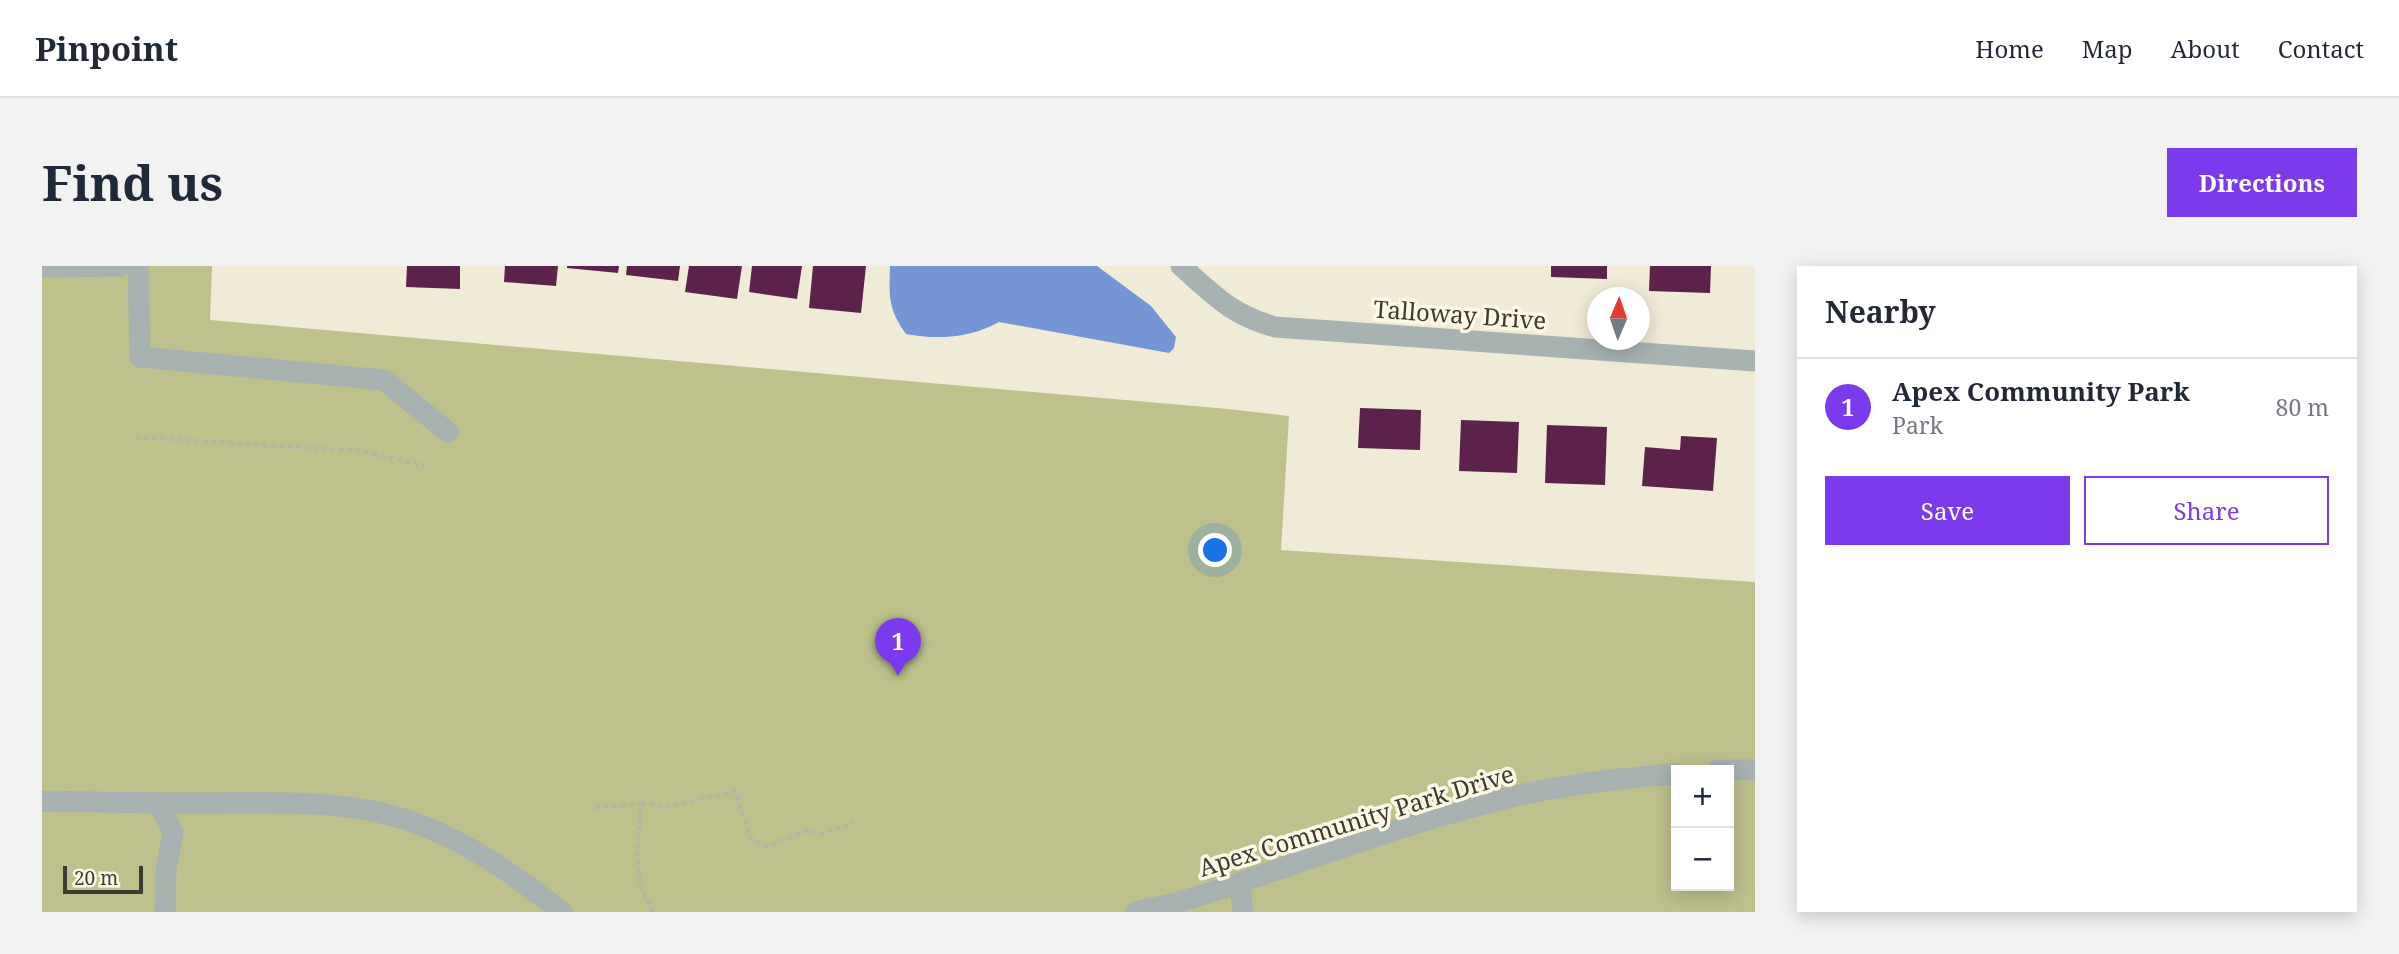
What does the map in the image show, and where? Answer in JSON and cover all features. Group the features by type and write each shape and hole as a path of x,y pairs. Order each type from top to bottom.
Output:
{"street":[{"path":"42,267 120,266"},
{"path":"138,266 140,357 384,380 448,432"},
{"name":"Talloway Drive","path":"1181,266 1226,306 1249,320 1275,327 1755,361"},
{"path":"1734,770 1755,770"},
{"name":"Apex Community Park Drive","path":"1136,912 1180,902 1450,814 1508,798 1566,786 1671,775"},
{"path":"42,801 349,806 398,817 487,857 562,912"},
{"path":"158,803 173,832 166,870 165,912"},
{"path":"1240,883 1243,912"}],"path":[{"path":"135,437 362,451 425,466"},
{"path":"594,808 641,804 654,804 664,808 735,791 752,841 766,846 809,830 821,834 855,822"},
{"path":"641,804 637,854 640,888 653,912"}],"green space":[{"path":"42,266 212,266 210,320 1289,416 1281,550 1755,582 1755,912 42,912"}],"water":[{"path":"890,266 1097,266 1151,306 1176,337 1174,348 1169,353 999,322 954,336 906,334 891,302"}],"building":[{"path":"407,266 460,266 460,289 406,287"},
{"path":"505,266 558,266 556,286 504,282"},
{"path":"567,266 619,266 618,273"},
{"path":"627,266 680,266 678,281 626,275"},
{"path":"689,266 742,266 737,299 685,292"},
{"path":"752,266 802,266 797,299 749,292"},
{"path":"813,266 866,266 861,313 809,308"},
{"path":"1551,266 1607,266 1607,279 1551,277"},
{"path":"1650,266 1711,266 1710,293 1650,291"},
{"path":"1360,408 1421,410 1420,450 1358,448"},
{"path":"1461,420 1519,422 1517,473 1459,471"},
{"path":"1547,425 1607,427 1605,485 1545,483"},
{"path":"1681,436 1717,438 1713,491 1642,486 1645,447 1680,450"}],"place":[{"name":"Apex Community Park","path":"898,676"}]}
